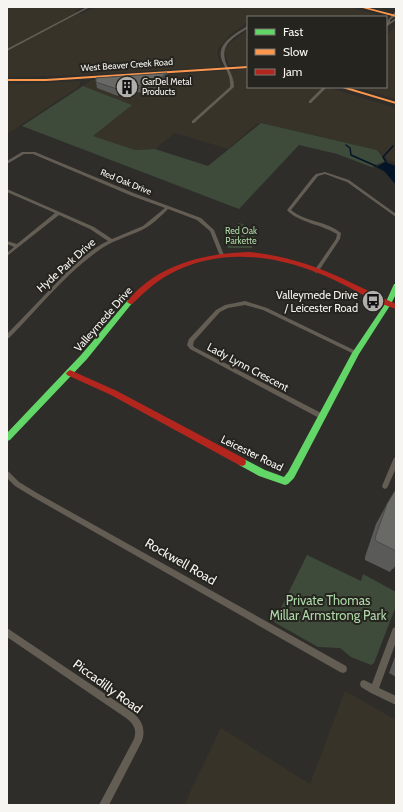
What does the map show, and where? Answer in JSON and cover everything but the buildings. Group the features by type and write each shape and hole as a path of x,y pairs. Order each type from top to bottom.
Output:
{"street":[{"path":"7,50 89,7"},
{"path":"361,7 396,15"},
{"path":"370,7 396,15"},
{"path":"387,26 396,15"},
{"path":"193,122 231,90 233,79 222,55 224,46 247,28"},
{"name":"West Beaver Creek Road","path":"7,80 46,80 247,67"},
{"path":"310,102 324,88"},
{"path":"344,88 396,103"},
{"name":"Red Oak Drive","path":"7,163 23,153 34,152 167,208 189,215 207,224 212,230 222,255"},
{"path":"316,271 338,239 339,233 314,221 294,216 289,210 317,175 325,173 348,181 396,216"},
{"path":"7,190 104,234 110,240"},
{"name":"Hyde Park Drive","path":"7,337 27,318 42,299 95,250 110,240 142,228 167,208"},
{"path":"7,255 58,213"},
{"path":"7,242 17,246"},
{"name":"Valleymede Drive","path":"7,438 102,337 117,316 157,278 175,267 192,261 222,255 238,254 278,258 316,271 396,307"},
{"name":"Leicester Road","path":"70,372 114,393 262,473 285,481 291,475 356,353 388,304 396,286"},
{"name":"Lady Lynn Crescent","path":"323,417 192,348 190,345 191,340 218,311 227,306 245,303 265,309 356,353"},
{"path":"385,486 396,460"},
{"name":"Rockwell Road","path":"7,474 17,484 35,495 343,669"},
{"path":"374,690 396,631"},
{"name":"Piccadilly Road","path":"7,632 132,717 139,726 140,735 138,741 104,805"},
{"path":"364,684 396,701"}],"shaded area":[{"path":"7,7 83,7 74,11 81,14 96,7 351,7 382,16 247,16 246,23 230,35 218,49 217,54 221,65 220,67 57,76 7,77"},
{"path":"396,26 396,99 358,88 387,88 387,35"},
{"path":"247,30 247,66 229,65 224,51 229,44"},
{"path":"247,69 247,88 330,88 396,108 396,163 388,160 377,150 261,123 256,124 228,149 175,133 155,149 135,150 93,136 131,105 83,86 91,80"},
{"path":"80,81 80,86 7,134 7,83 22,84"},
{"path":"345,691 396,720 396,805 184,805 221,728 310,784"}],"green space":[{"path":"83,86 132,105 93,136 135,150 155,149 208,166 261,123 377,150 386,161 373,166 374,168 337,154 299,145 239,209 22,126"},
{"name":"Red Oak Parkette","path":"239,223 256,229 252,248 228,248 225,237"},
{"name":"Private Thomas Millar Armstrong Park","path":"307,555 361,581 363,574 396,592 396,606 374,663 371,665 351,657 340,648 318,647 274,622"}],"water":[{"path":"385,162 396,166 396,185 384,171 376,167"}],"waterway":[{"path":"346,145 350,148 351,155 376,166"},
{"path":"386,162 383,157 393,146"}],"traffic: fast":[{"path":"242,462 262,473 285,481 291,475 356,353 388,304 396,286"},
{"path":"7,438 84,357 130,302"}],"traffic: slow":[{"path":"361,7 396,16"},
{"path":"7,80 46,80 247,67"},
{"path":"344,88 396,103"}],"traffic: jam":[{"path":"130,302 147,286 184,264 205,258 249,254 293,262 320,271 396,307"},
{"path":"70,373 114,393 242,462"}],"place":[{"name":"GarDel Metal Products","path":"127,87"},
{"name":"Valleymede Drive / Leicester Road","path":"373,301"}]}
